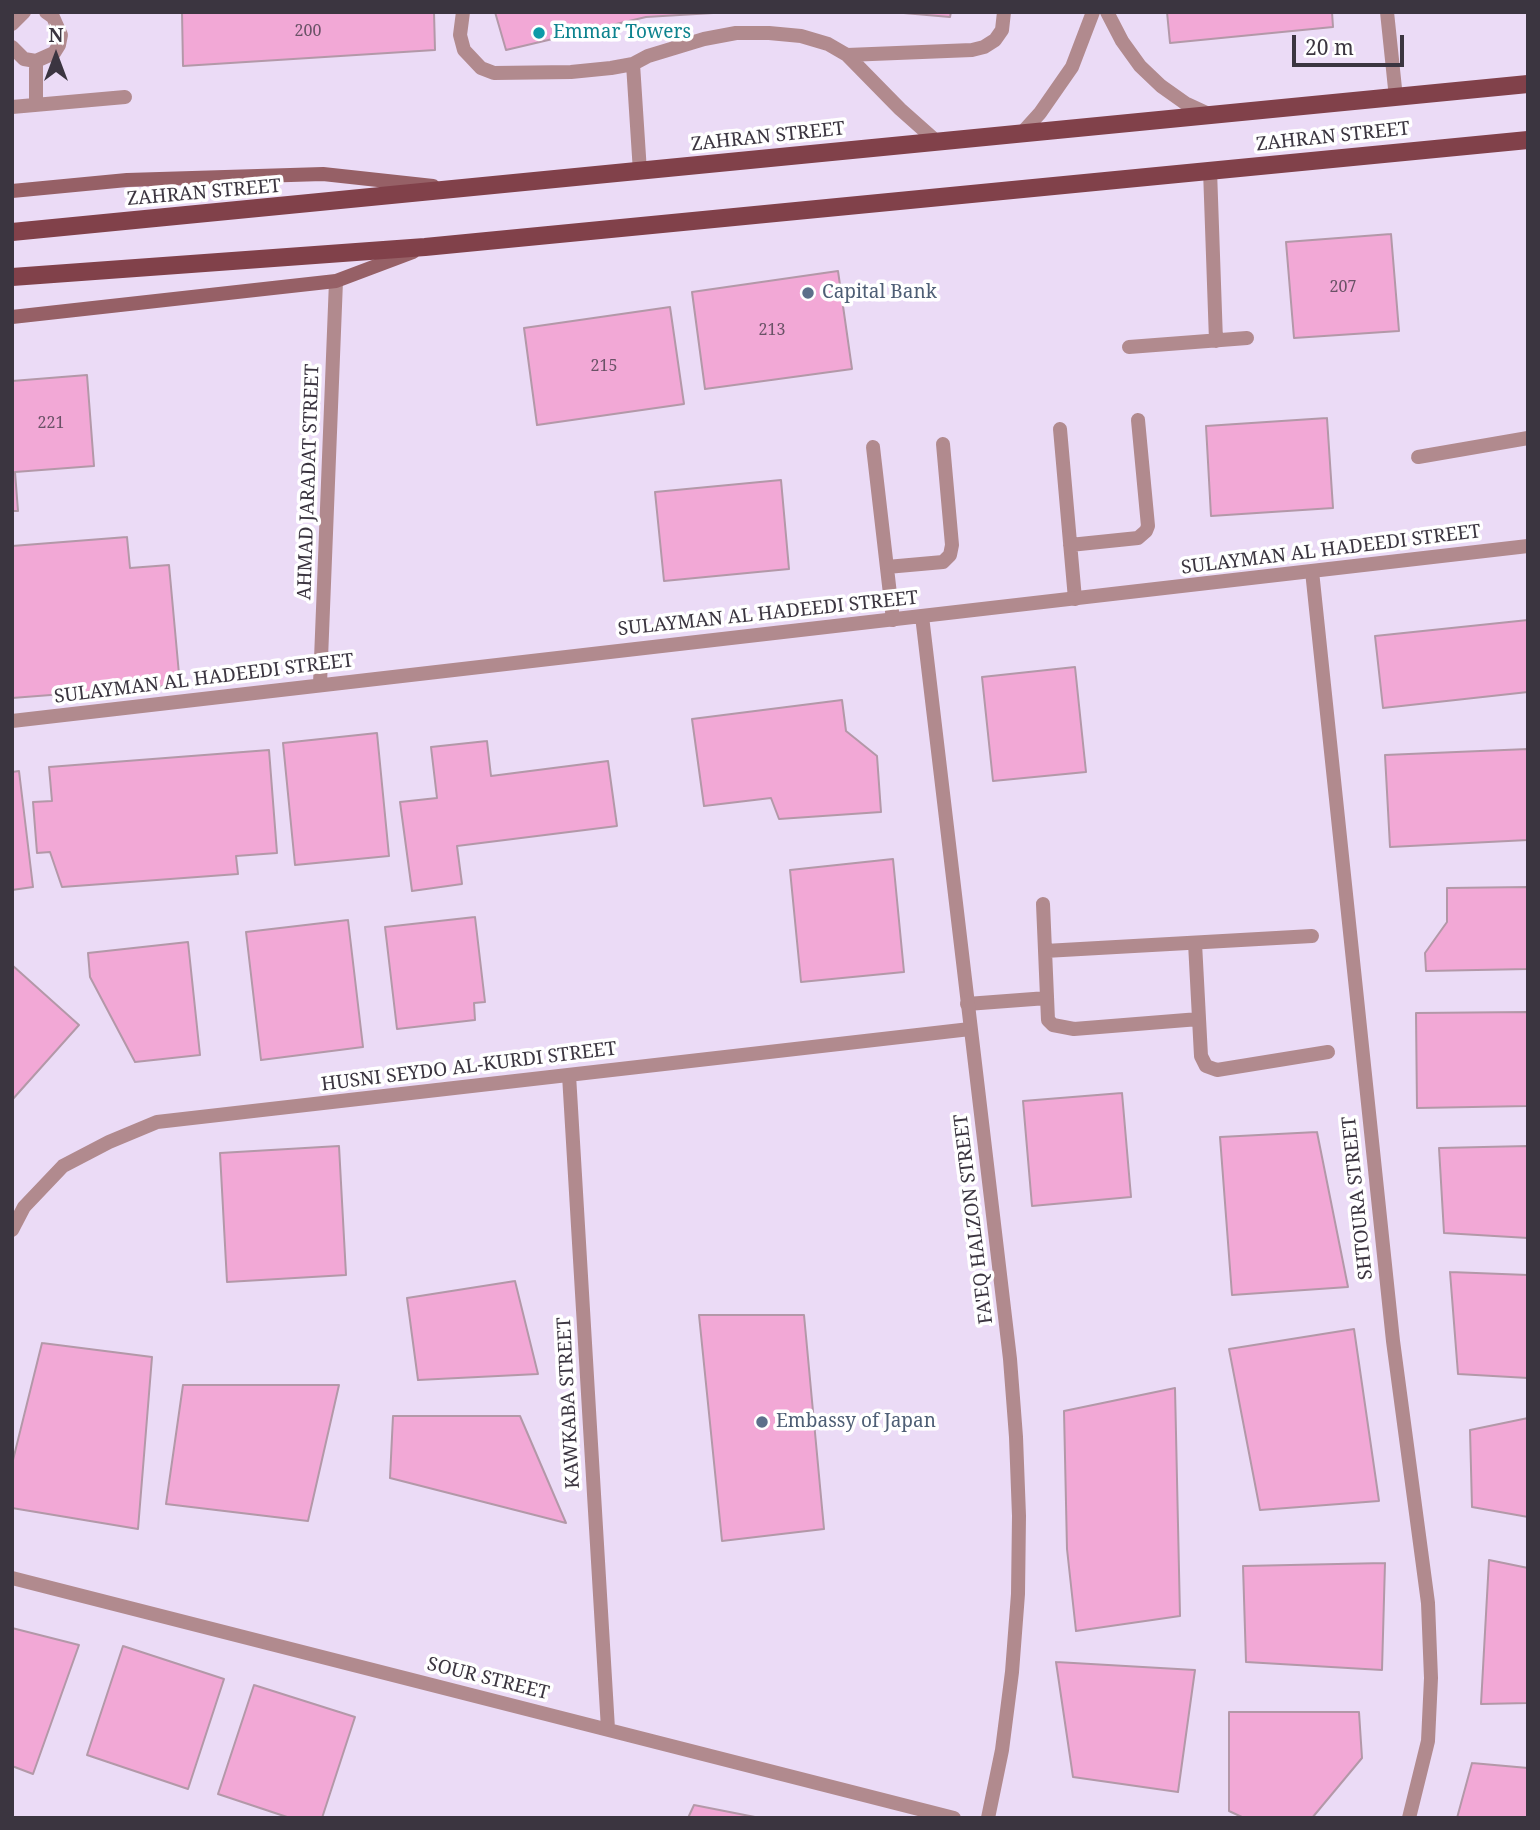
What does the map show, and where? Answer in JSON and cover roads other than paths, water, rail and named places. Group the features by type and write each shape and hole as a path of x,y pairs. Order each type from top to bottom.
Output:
{"main road":[{"name":"ZAHRAN STREET","path":"12,232 1528,84"},
{"name":"ZAHRAN STREET","path":"12,277 425,247 1528,140"}],"street":[{"path":"12,24 23,12"},
{"path":"12,47 24,60 46,59 54,53 61,35 53,17 46,12"},
{"path":"463,12 460,35 464,50 481,68 494,73 571,72 633,64 648,56 704,39 736,33 802,36 828,44 847,54 900,109 936,141"},
{"path":"847,54 972,50 984,47 995,40 1002,30 1004,12"},
{"path":"1021,134 1049,102 1072,67 1093,12"},
{"path":"1107,12 1122,41 1140,66 1177,97 1212,115"},
{"path":"1387,12 1396,98"},
{"path":"36,61 36,105"},
{"path":"633,64 640,172"},
{"path":"12,107 125,97"},
{"path":"1210,170 1216,341"},
{"path":"12,191 127,180 323,174 458,190"},
{"path":"12,317 337,281 425,247"},
{"name":"AHMAD JARADAT STREET","path":"320,684 337,281"},
{"path":"1129,347 1247,338"},
{"path":"1070,545 1138,538 1146,530 1138,419"},
{"path":"1060,429 1075,599"},
{"path":"1418,457 1528,438"},
{"path":"887,567 943,562 950,555 952,545 943,444"},
{"path":"873,447 893,620"},
{"name":"SULAYMAN AL HADEEDI STREET","path":"12,722 320,684 1528,546"},
{"name":"SHTOURA STREET","path":"1312,571 1393,1341 1428,1603 1431,1678 1428,1741 1409,1818"},
{"name":"FA'EQ HALZON STREET","path":"922,616 1017,1437 1018,1594 1002,1750 988,1818"},
{"path":"1043,904 1048,1020 1060,1028 1074,1029 1199,1019"},
{"path":"1045,951 1312,936"},
{"path":"1195,943 1202,1061 1211,1069 1328,1052"},
{"path":"967,1004 1047,998"},
{"name":"HUSNI SEYDO AL-KURDI STREET","path":"12,1230 24,1207 63,1166 109,1142 157,1122 970,1029"},
{"name":"KAWKABA STREET","path":"569,1075 608,1729"},
{"name":"SOUR STREET","path":"12,1578 954,1818"}],"place":[{"name":"Emmar Towers","path":"539,33"},
{"name":"Capital Bank","path":"808,293"},
{"name":"Embassy of Japan","path":"762,1422"}]}
